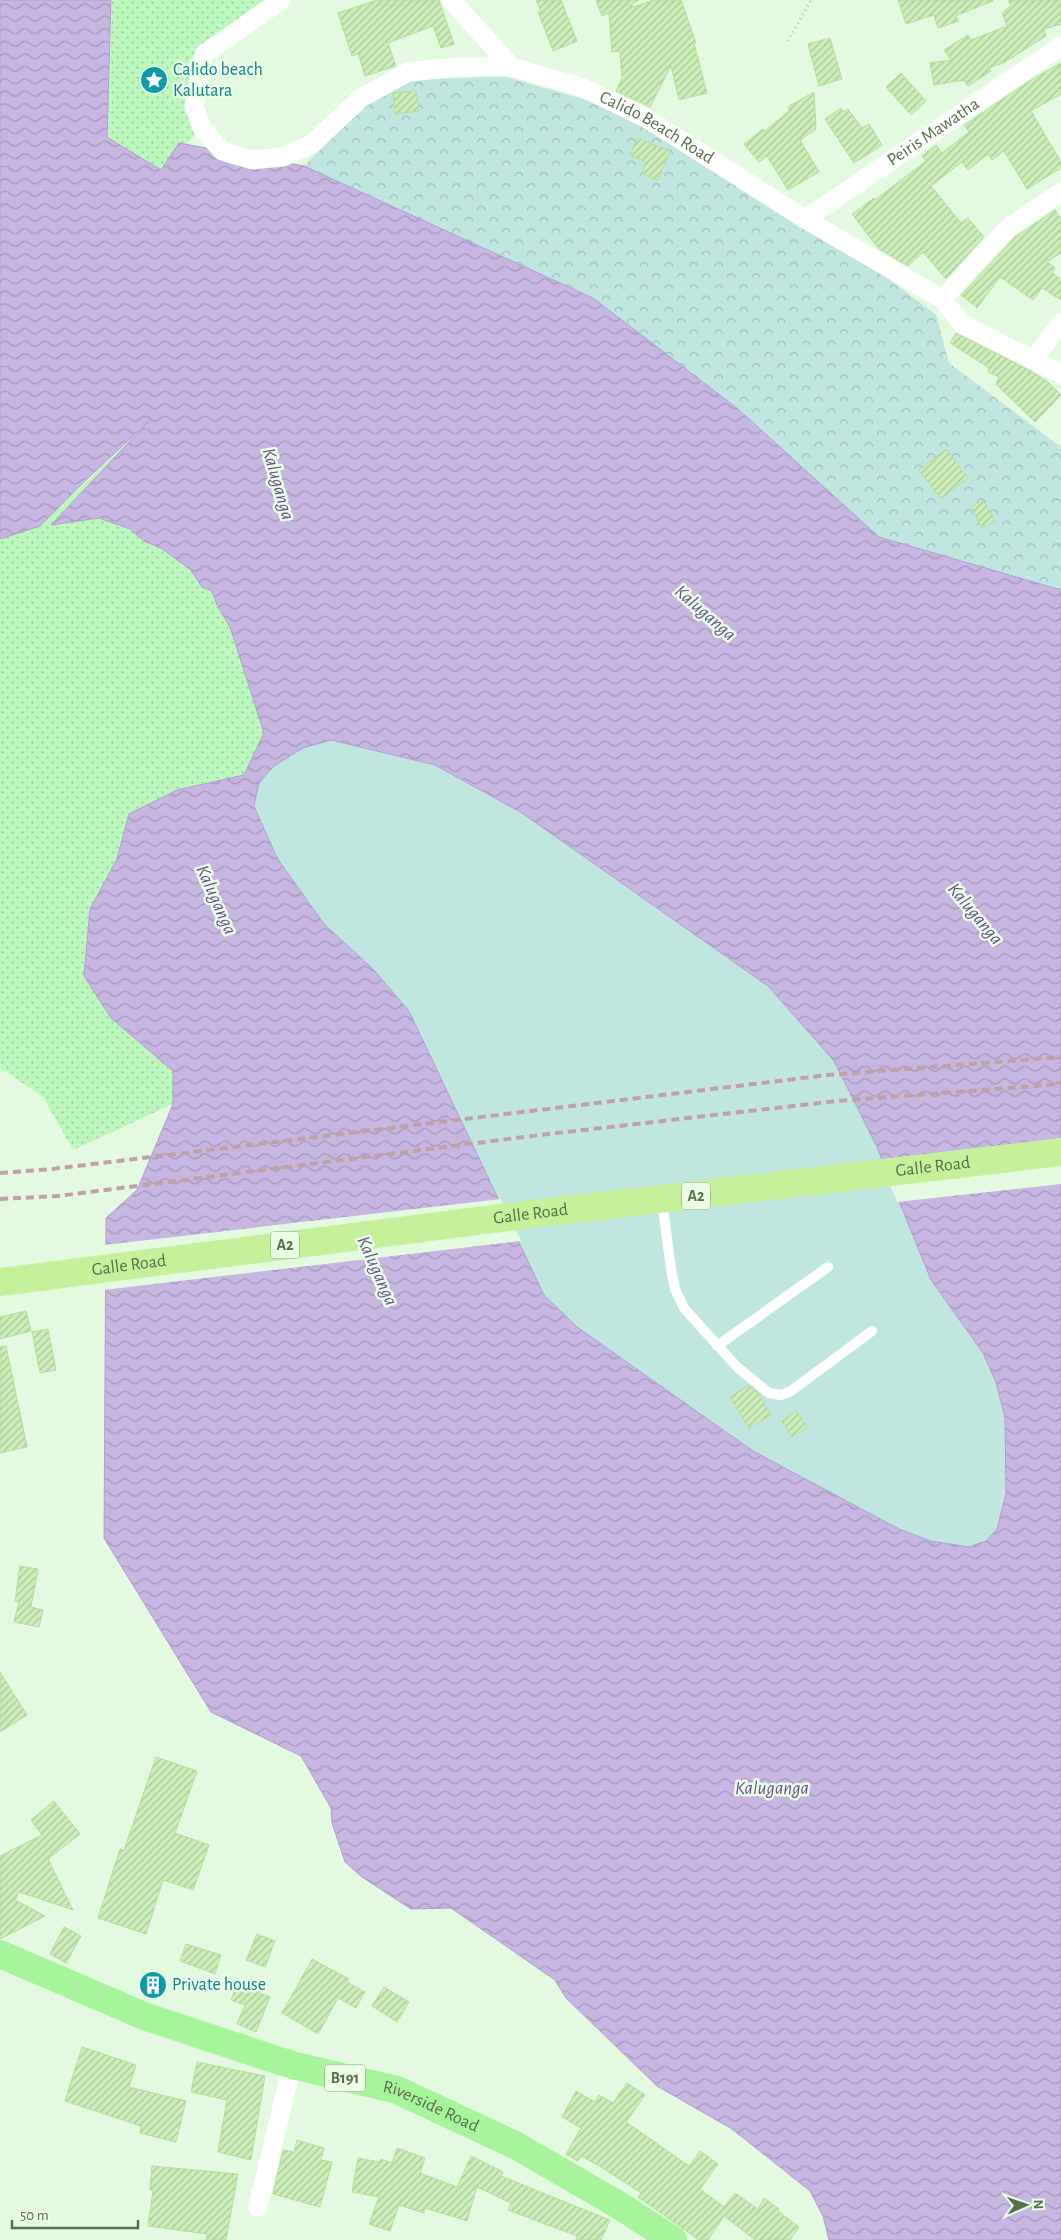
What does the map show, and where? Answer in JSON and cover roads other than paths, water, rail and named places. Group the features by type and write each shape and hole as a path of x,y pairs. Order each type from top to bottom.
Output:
{"highway":[{"name":"Galle Road","path":"0,1282 38,1275 532,1214 1061,1152"}],"main road":[{"name":"Riverside Road","path":"0,1954 144,2016 292,2065 397,2090 515,2145 618,2204 673,2240"}],"street":[{"name":"Calido Beach Road","path":"280,0 204,54 194,106 202,128 222,151 252,160 283,157 312,144 361,98 408,72 457,66 512,68 581,87 644,117 805,219 942,299 962,324 1061,374"},
{"path":"451,0 512,68"},
{"name":"Peiris Mawatha","path":"805,219 1061,46"},
{"path":"942,299 1008,228 1061,192"},
{"path":"1034,359 1061,323"},
{"path":"258,2207 292,2065"}],"lane":[{"path":"662,1200 675,1290 684,1308 717,1346 769,1393 781,1395 791,1391 872,1331"},
{"path":"717,1346 828,1267"}],"water":[{"name":"Kaluganga","path":"0,0 111,0 107,137 161,170 179,143 304,166 593,298 738,409 879,537 1061,590 1061,2240 829,2240 823,2216 810,2191 732,2129 657,2086 566,1998 555,1980 451,1908 411,1909 362,1877 345,1862 332,1823 331,1808 301,1756 211,1712 104,1538 106,1218 137,1190 173,1104 173,1071 111,1018 84,976 90,909 117,859 129,814 177,790 244,775 264,733 230,627 217,605 212,591 202,587 191,570 161,548 144,541 130,529 99,518 51,525 148,422 40,526 0,539","holes":["331,740 435,765 522,813 768,986 834,1061 877,1147 931,1280 983,1353 996,1382 1005,1418 1006,1493 997,1529 986,1541 969,1547 931,1541 899,1529 753,1451 577,1327 544,1295 409,1011 373,969 324,924 277,858 254,806 259,783 274,766 303,748"]}],"railway":[{"path":"0,1173 52,1169 828,1075 1061,1057"},
{"path":"0,1199 58,1196 540,1135 837,1101 1061,1084"}],"place":[{"name":"Calido beach Kalutara","path":"154,80"},
{"name":"Private house","path":"153,1985"}]}
